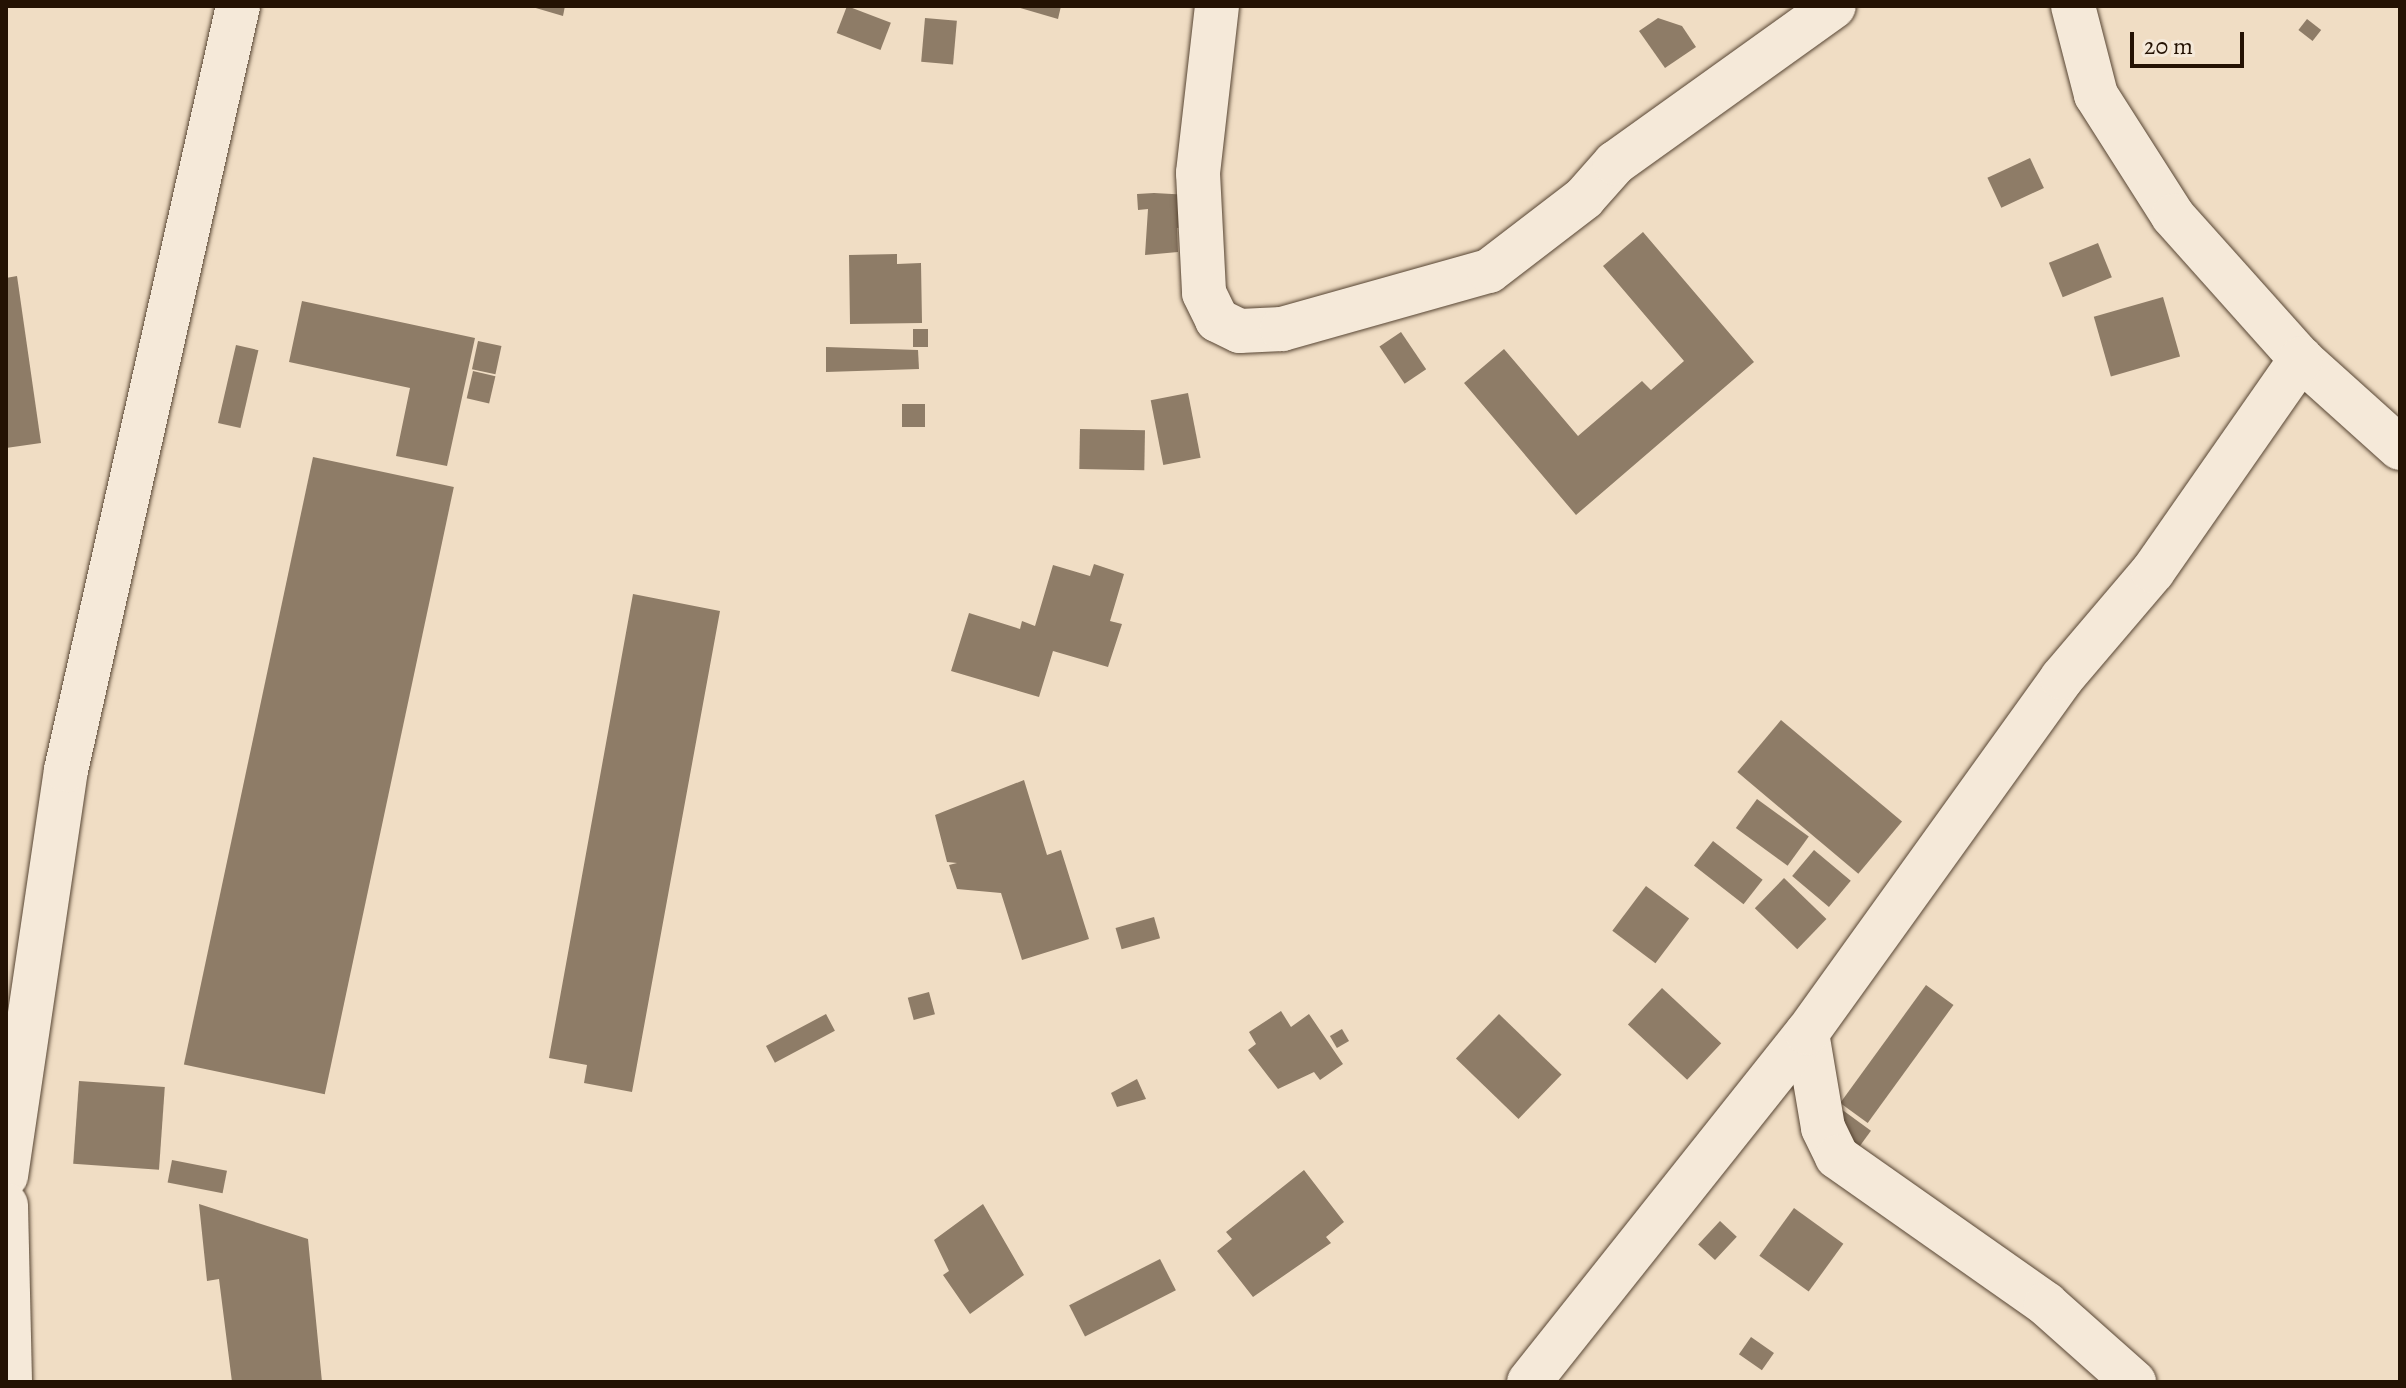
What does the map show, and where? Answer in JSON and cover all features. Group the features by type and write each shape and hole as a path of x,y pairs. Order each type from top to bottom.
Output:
{"street":[{"path":"6,1176 66,770 238,6"},
{"path":"1217,6 1198,173 1204,293 1217,320 1240,331 1282,329 1489,271 1584,198 1615,163 1834,6"},
{"path":"2073,6 2096,95 2173,216 2301,359 2400,448"},
{"path":"1529,1382 1807,1033 2062,678 2153,571 2301,359"},
{"path":"1807,1033 1823,1128 1837,1157 2046,1304 2134,1382"},
{"path":"6,1205 10,1382"}],"building":[{"path":"529,6 565,6 563,16"},
{"path":"847,6 891,23 880,50 837,33"},
{"path":"1013,6 1061,6 1058,19"},
{"path":"925,18 957,21 953,65 921,62"},
{"path":"1658,18 1682,26 1696,47 1665,68 1639,31"},
{"path":"2307,19 2321,30 2313,41 2298,30"},
{"path":"2030,158 2044,188 2001,208 1987,178"},
{"path":"1137,194 1190,195 1192,227 1177,228 1178,252 1145,255 1148,209 1138,210"},
{"path":"1643,232 1754,362 1576,515 1464,383 1504,349 1578,436 1642,381 1651,390 1684,361 1603,266"},
{"path":"2098,243 2112,277 2063,297 2049,263"},
{"path":"897,254 897,264 921,263 922,323 850,324 849,255"},
{"path":"17,276 41,443 6,448 6,278"},
{"path":"2163,297 2180,357 2111,376 2094,317"},
{"path":"302,301 475,338 447,466 396,456 410,388 289,362"},
{"path":"913,329 928,329 928,347 913,347"},
{"path":"1401,332 1426,369 1405,384 1379,347"},
{"path":"478,341 501,346 495,374 472,369"},
{"path":"236,345 258,350 240,428 218,423"},
{"path":"826,347 918,350 919,369 826,372"},
{"path":"473,371 495,376 489,403 467,398"},
{"path":"1188,393 1201,458 1163,465 1151,400"},
{"path":"902,404 925,404 925,427 902,427"},
{"path":"1080,429 1145,430 1144,470 1079,469"},
{"path":"313,457 454,487 325,1094 184,1064"},
{"path":"1094,564 1124,574 1110,621 1122,624 1108,667 1053,651 1039,697 951,671 969,613 1020,629 1022,621 1035,626 1053,565 1090,576"},
{"path":"633,594 720,611 632,1092 584,1083 587,1065 549,1058"},
{"path":"1781,720 1902,822 1858,874 1737,772"},
{"path":"1024,780 1047,855 1061,850 1089,939 1022,960 1001,893 957,889 949,865 957,863 947,862 935,815"},
{"path":"1757,799 1809,837 1788,866 1736,828"},
{"path":"1713,841 1763,880 1744,904 1694,865"},
{"path":"1814,850 1851,881 1829,907 1792,876"},
{"path":"1784,878 1826,919 1797,949 1755,908"},
{"path":"1646,886 1689,918 1655,963 1612,931"},
{"path":"1154,917 1160,938 1122,949 1116,928"},
{"path":"1926,985 1954,1005 1868,1123 1840,1103"},
{"path":"1662,988 1721,1043 1687,1080 1628,1025"},
{"path":"929,992 935,1014 914,1020 908,998"},
{"path":"1281,1011 1291,1027 1309,1014 1343,1064 1320,1080 1314,1072 1278,1089 1248,1050 1256,1044 1249,1032"},
{"path":"826,1014 835,1031 775,1063 766,1046"},
{"path":"1499,1014 1562,1074 1519,1119 1456,1059"},
{"path":"1342,1029 1349,1041 1337,1048 1330,1036"},
{"path":"1137,1079 1146,1099 1117,1107 1111,1093"},
{"path":"79,1081 165,1087 159,1170 73,1164"},
{"path":"1837,1106 1871,1131 1857,1149 1823,1125"},
{"path":"172,1160 227,1171 223,1193 168,1183"},
{"path":"1304,1170 1344,1222 1326,1237 1331,1243 1253,1297 1217,1251 1232,1239 1226,1232"},
{"path":"199,1204 308,1239 322,1382 232,1382 219,1279 207,1281"},
{"path":"983,1204 1024,1275 970,1314 943,1275 949,1271 934,1240"},
{"path":"1794,1208 1843,1244 1809,1292 1759,1256"},
{"path":"1720,1221 1737,1237 1715,1260 1698,1244"},
{"path":"1160,1259 1176,1290 1085,1336 1069,1305"},
{"path":"1751,1337 1774,1353 1762,1370 1739,1354"}]}
